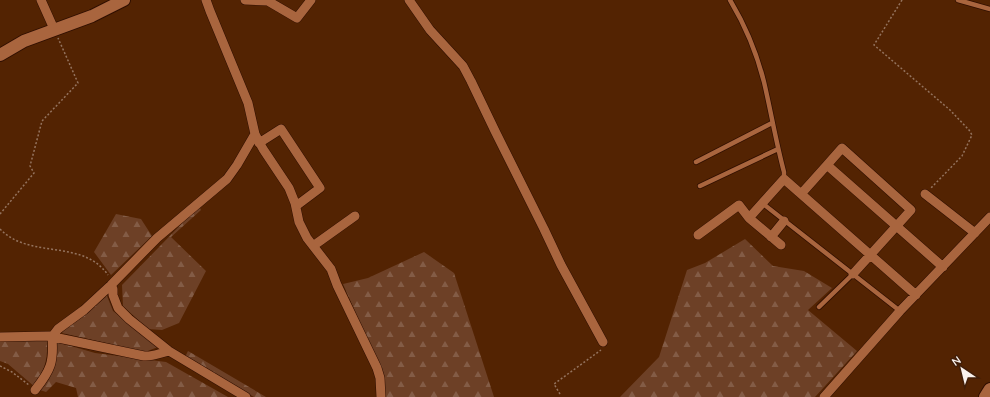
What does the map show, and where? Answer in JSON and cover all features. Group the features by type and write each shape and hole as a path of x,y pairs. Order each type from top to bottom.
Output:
{"street":[{"path":"41,0 54,29"},
{"path":"0,55 24,41 92,16 124,0"},
{"path":"206,0 248,103 257,138 289,188 296,206 299,222 307,238 331,269 337,285 377,368 380,378 381,397"},
{"path":"246,0 268,1 297,18 311,0"},
{"path":"409,0 430,30 463,66 561,265 602,342"},
{"path":"35,390 46,376 51,366 53,354 52,337 58,329 84,310 157,238 227,179 257,138 281,130 320,188 296,206"},
{"path":"801,194 842,148 911,210 853,274"},
{"path":"827,165 943,267"},
{"path":"749,218 784,179 916,295"},
{"path":"925,194 975,233"},
{"path":"698,235 739,205 749,218 781,245"},
{"path":"313,246 355,216"},
{"path":"824,397 900,311 990,217"},
{"path":"771,237 784,221"},
{"path":"112,283 118,308 125,316 169,351 246,397"},
{"path":"0,337 49,336 144,356 151,356 169,351"},
{"path":"985,397 990,388"}],"lane":[{"path":"730,0 754,51 764,82 784,172 784,179"},
{"path":"958,0 990,9"},
{"path":"696,162 772,123"},
{"path":"700,186 778,149"},
{"path":"762,203 900,311"},
{"path":"818,308 853,274"}],"path":[{"path":"902,0 874,45 950,110 972,135 962,156 925,194"},
{"path":"0,214 34,173 30,166 42,121 78,83 54,29"},
{"path":"0,229 6,235 27,245 38,248 51,248 89,258 102,267 112,283"},
{"path":"560,394 554,384 606,347 602,342"},
{"path":"0,366 12,372 35,390"}],"green space":[{"path":"199,206 201,210 171,237 206,271 179,323 162,330 148,329 123,306 122,285"},
{"path":"116,214 141,219 152,236 111,275 94,252"},
{"path":"745,239 773,266 804,271 832,288 808,310 857,351 815,397 620,397 659,357 687,270 705,263"},
{"path":"424,252 454,273 494,397 385,397 382,373 343,284 368,278"},
{"path":"107,296 113,311 158,347 145,352 62,333 67,327"},
{"path":"47,338 45,364 35,387 8,364 0,361 0,340"},
{"path":"57,342 95,353 166,362 228,397 78,397 76,388 56,382 46,392 40,390 53,369"},
{"path":"188,351 266,397 254,397 185,357"}]}
